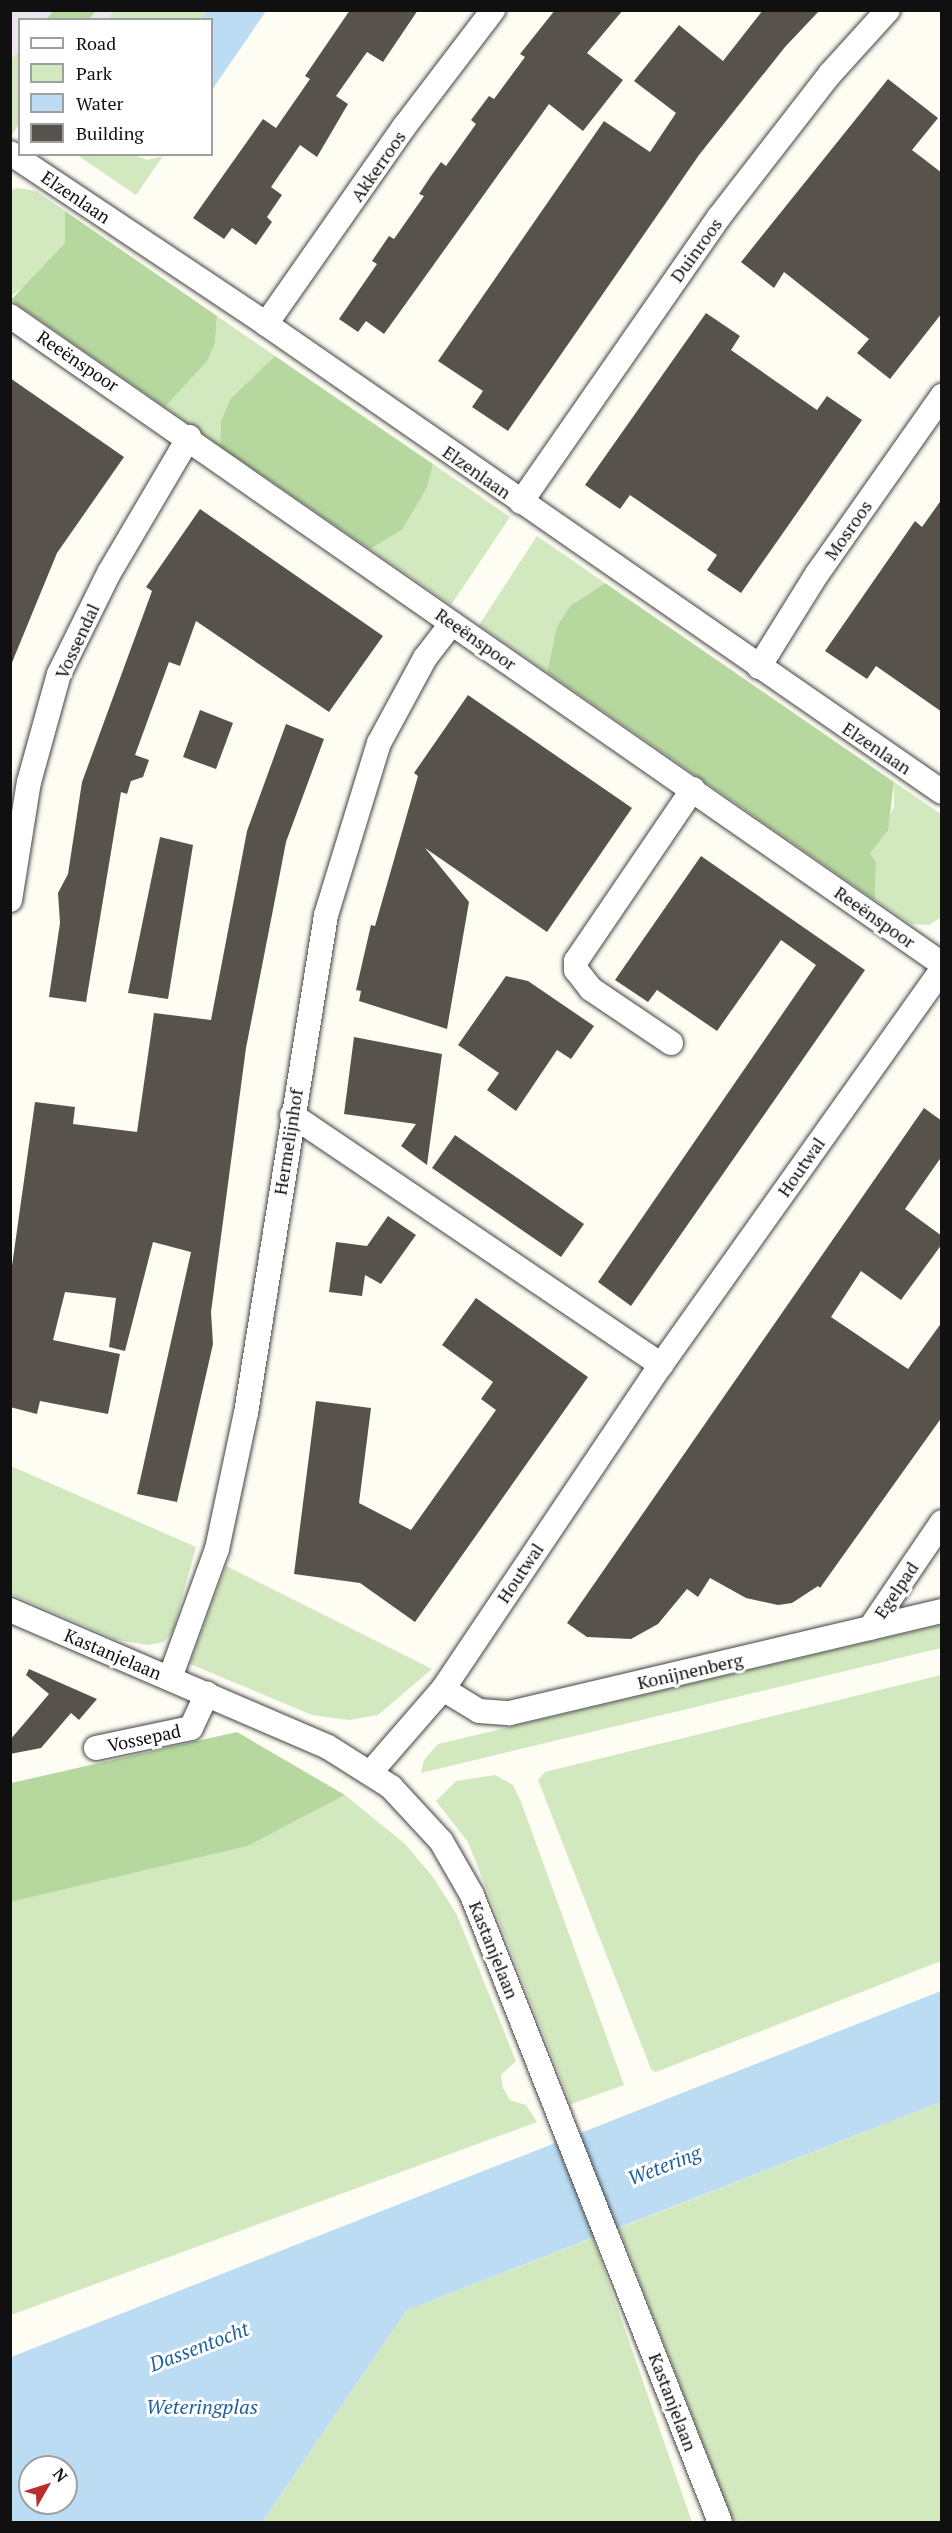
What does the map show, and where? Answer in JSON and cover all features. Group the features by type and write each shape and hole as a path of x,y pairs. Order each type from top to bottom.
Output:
{"street":[{"name":"Akkerroos","path":"266,324 404,128 493,10"},
{"name":"Duinroos","path":"521,502 719,217 830,74 888,10"},
{"name":"Elzenlaan","path":"11,155 266,324 942,792"},
{"name":"Reeënspoor","path":"10,316 189,437 942,964"},
{"name":"Mosroos","path":"759,667 817,574 942,396"},
{"name":"Vossendal","path":"10,900 29,782 59,674 109,573 189,437"},
{"name":"Hermelijnhof","path":"170,1678 190,1630 219,1538 246,1413 292,1115 326,915 379,743 425,658 452,623"},
{"path":"671,1043 591,989 576,970 576,961 693,789"},
{"name":"Houtwal","path":"370,1773 443,1689 661,1365 942,969"},
{"path":"292,1115 661,1365"},
{"name":"Egelpad","path":"870,1628 942,1522"},
{"name":"Kastanjelaan","path":"10,1610 328,1747 391,1787 441,1841 472,1895 720,2523"},
{"name":"Konijnenberg","path":"443,1689 479,1711 510,1713 942,1611"},
{"name":"Vossepad","path":"96,1748 191,1728 207,1694"}],"shaded area":[{"path":"11,11 146,11 141,18 18,18 18,96 11,90"}],"green space":[{"path":"54,10 96,10 90,18 48,18"},
{"path":"114,11 207,11 202,18 109,18"},
{"path":"18,52 18,126 11,137 11,59"},
{"path":"78,156 137,156 147,160 163,156 136,195"},
{"path":"18,188 36,191 65,211 65,243 31,282 11,296 11,190"},
{"path":"65,211 217,316 215,343 208,360 165,407 11,300 65,243"},
{"path":"217,316 275,356 230,399 221,421 220,446 165,407 208,360 215,343"},
{"path":"275,356 433,464 427,488 402,530 370,549 220,446 221,421 230,399"},
{"path":"433,464 510,517 451,605 370,549 402,530 427,488"},
{"path":"537,536 605,583 570,606 557,626 547,672 479,625"},
{"path":"605,583 894,782 888,830 870,853 876,862 875,900 547,672 557,626 570,606"},
{"path":"894,782 941,814 942,917 929,925 911,924 875,900 876,862 870,853 894,807"},
{"path":"11,1466 196,1547 173,1631 164,1642 148,1645 117,1640 11,1594"},
{"path":"226,1566 432,1669 378,1715 349,1720 312,1715 190,1664"},
{"path":"941,1625 941,1648 421,1773 424,1760 438,1744"},
{"path":"941,1675 941,1961 656,2072 651,2069 538,1780 545,1772"},
{"path":"237,1732 345,1795 248,1846 11,1902 11,1783"},
{"path":"495,1775 513,1785 521,1802 624,2085 571,2104 468,1842 436,1801 456,1781"},
{"path":"345,1795 405,1844 433,1877 457,1915 516,2061 501,2075 503,2088 510,2100 526,2105 537,2122 11,2315 11,1902 248,1846"},
{"path":"941,2102 941,2522 734,2522 619,2228"},
{"path":"593,2238 692,2522 262,2522 407,2310"}],"water":[{"path":"207,11 266,11 213,89 213,18 202,18"},
{"path":"941,1991 941,2102 407,2310 262,2522 11,2522 11,2357"}],"building":[{"path":"350,10 418,10 383,62 367,52 336,96 348,104 317,157 300,145 271,187 282,195 267,217 272,222 256,245 232,228 224,239 193,218 263,119 276,128 310,79 305,76"},
{"path":"555,10 623,10 587,53 623,80 583,131 549,104 384,334 366,321 358,332 339,319 377,264 372,261 389,236 394,239 424,196 419,194 431,176 441,162 446,166 476,124 471,120 489,96 494,99 525,57 520,54"},
{"path":"763,10 820,10 785,47 699,155 508,431 472,407 483,391 438,361 604,121 650,152 676,113 634,81 679,25 723,61"},
{"path":"888,79 938,118 912,150 942,173 942,313 890,379 857,353 869,339 784,272 774,288 741,262"},
{"path":"706,313 740,336 731,350 817,410 827,396 862,420 741,593 707,570 717,555 630,495 620,509 585,485"},
{"path":"10,378 124,457 57,553 11,665"},
{"path":"942,499 942,712 876,666 867,679 825,651 915,521 922,527"},
{"path":"200,509 383,636 329,712 196,621 180,666 169,662 135,755 149,760 143,777 131,781 127,794 121,792 86,1002 49,997 60,923 58,893 68,874 82,782 152,591 146,587"},
{"path":"468,695 632,808 547,932 425,848 469,902 447,1029 359,1001 361,991 356,990 371,925 375,926 418,776 414,773"},
{"path":"200,710 233,723 216,769 183,757"},
{"path":"286,724 324,739 286,842 246,1048 211,1312 213,1344 177,1502 137,1494 191,1252 153,1242 125,1351 109,1347 116,1298 65,1292 53,1340 120,1354 108,1414 40,1401 37,1414 10,1407 10,1280 35,1102 75,1107 73,1124 137,1132 154,1013 211,1020 247,831"},
{"path":"160,837 193,845 168,999 128,993"},
{"path":"701,856 865,970 631,1306 598,1282 816,965 781,940 717,1031 657,990 648,1002 615,980"},
{"path":"506,976 528,981 594,1026 571,1059 557,1050 516,1111 487,1090 499,1073 458,1045"},
{"path":"354,1037 442,1054 427,1165 401,1146 416,1124 344,1114"},
{"path":"924,1108 942,1121 942,1156 905,1209 942,1236 942,1244 901,1300 861,1271 831,1317 908,1369 942,1322 942,1417 820,1588 818,1586 792,1603 778,1605 746,1598 710,1578 698,1597 687,1589 658,1624 631,1639 587,1637 567,1623"},
{"path":"455,1135 584,1224 561,1257 432,1168"},
{"path":"388,1216 416,1235 381,1284 365,1275 362,1296 329,1292 336,1242 367,1246"},
{"path":"476,1298 588,1377 415,1622 360,1583 294,1574 316,1401 371,1408 359,1503 411,1530 496,1410 481,1399 493,1382 442,1345"},
{"path":"29,1669 97,1699 79,1720 71,1713 41,1748 10,1754 10,1740 49,1694 26,1675"}],"water label":[{"name":"Wetering","path":"664,2165"},
{"name":"Dassentocht","path":"199,2346"},
{"name":"Weteringplas","path":"202,2406"}]}
